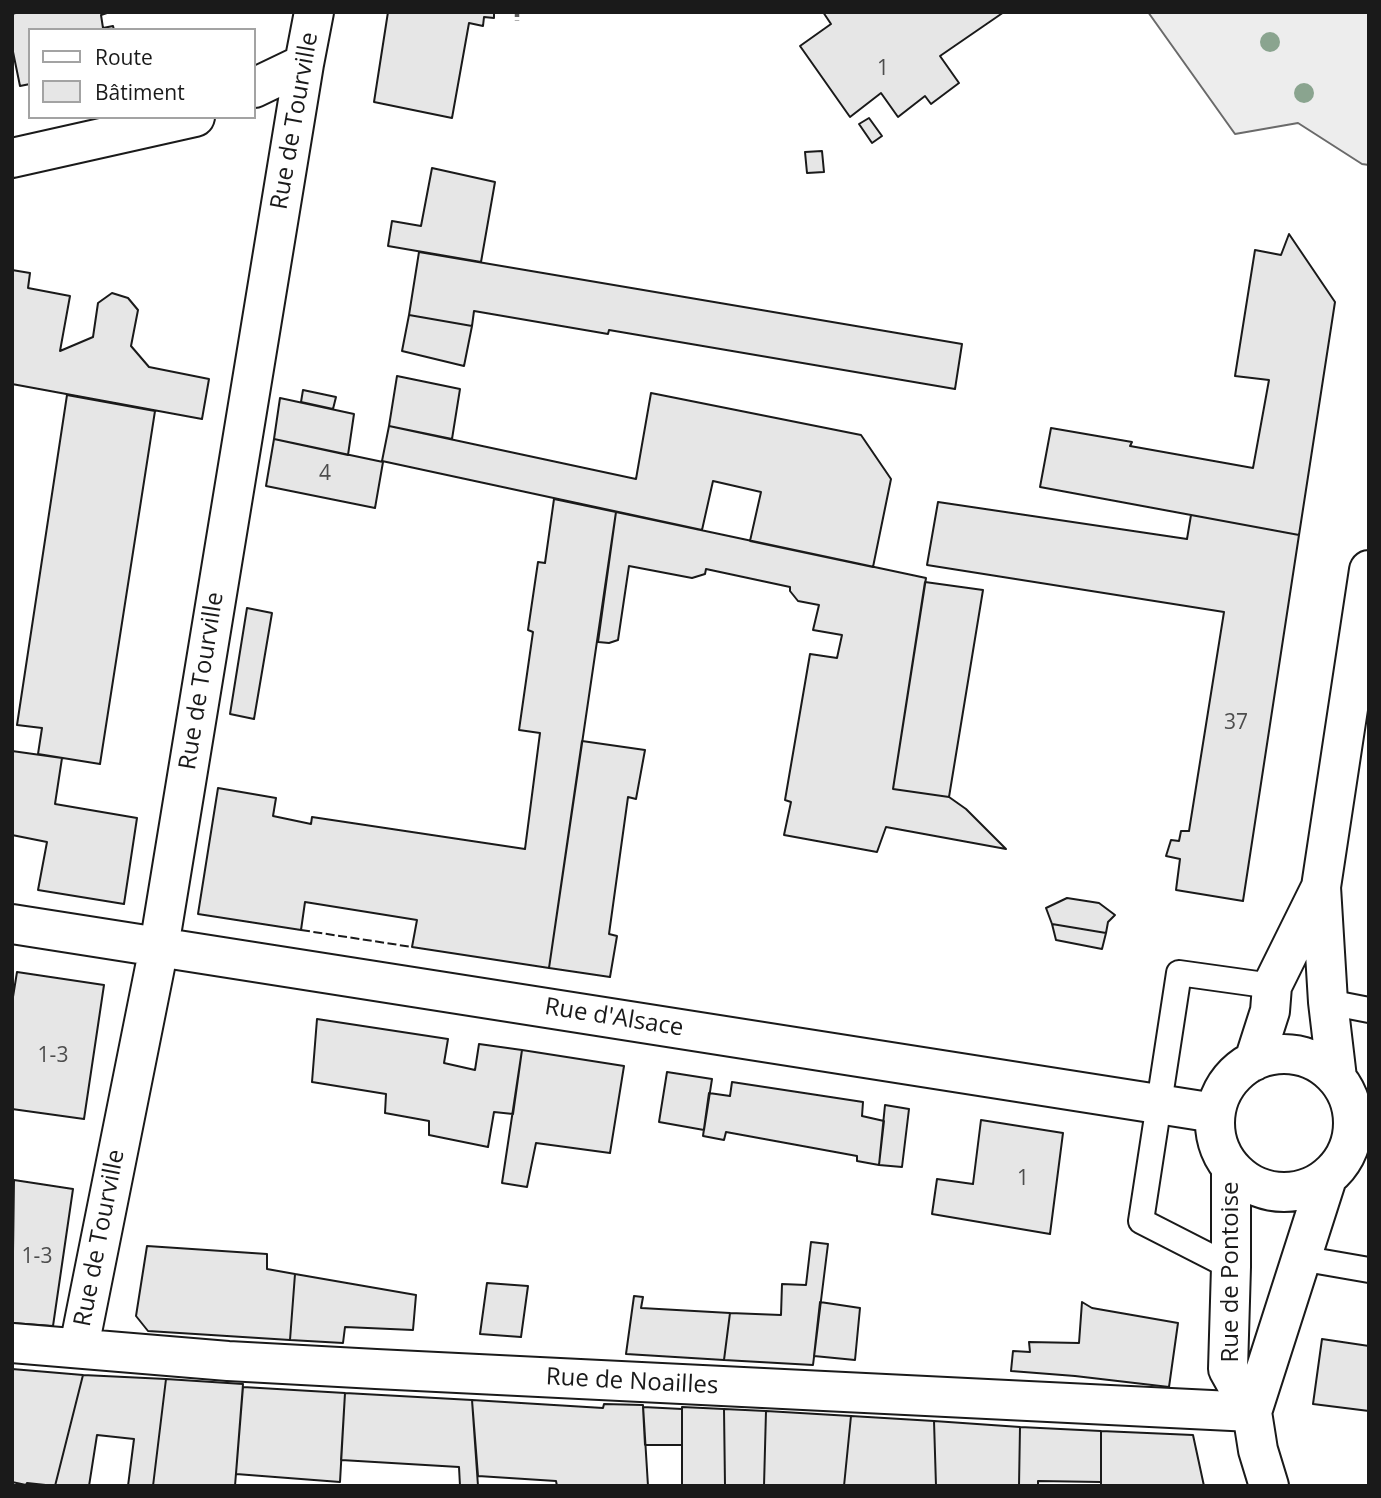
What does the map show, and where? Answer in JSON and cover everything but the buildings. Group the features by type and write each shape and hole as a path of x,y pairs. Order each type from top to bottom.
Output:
{"street":[{"name":"Rue de Tourville","path":"79,1347 159,947 314,12"},
{"path":"256,87 304,64"},
{"path":"12,158 186,119"},
{"path":"1337,1078 1328,1002 1321,887 1369,570"},
{"path":"1254,1061 1270,1011 1272,986 1321,887"},
{"name":"Rue d'Alsace","path":"12,924 1216,1113"},
{"path":"1283,1053 1303,1056 1322,1064 1337,1078 1349,1097 1353,1118 1361,1132 1327,1178 1308,1188 1287,1192 1266,1189 1247,1181 1231,1168 1221,1151 1215,1132 1220,1094 1230,1079 1262,1056 1283,1053"},
{"name":"Rue de Pontoise","path":"1231,1168 1228,1369 1252,1412 1258,1450 1269,1486"},
{"name":"Rue de Pontoise","path":"1252,1412 1327,1178"},
{"name":"Rue de Noailles","path":"12,1343 376,1369 1252,1412"}],"lane":[{"path":"1231,1267 1141,1221 1158,1103 1179,973 1272,986"},
{"path":"1328,1002 1369,1010"},
{"path":"1300,1258 1369,1270"}],"path":[{"path":"517,12 517,21"}],"shaded area":[{"path":"1148,12 1369,12 1369,165 1362,164 1298,123 1235,134"}],"fence":[{"path":"301,930 412,947"}]}
